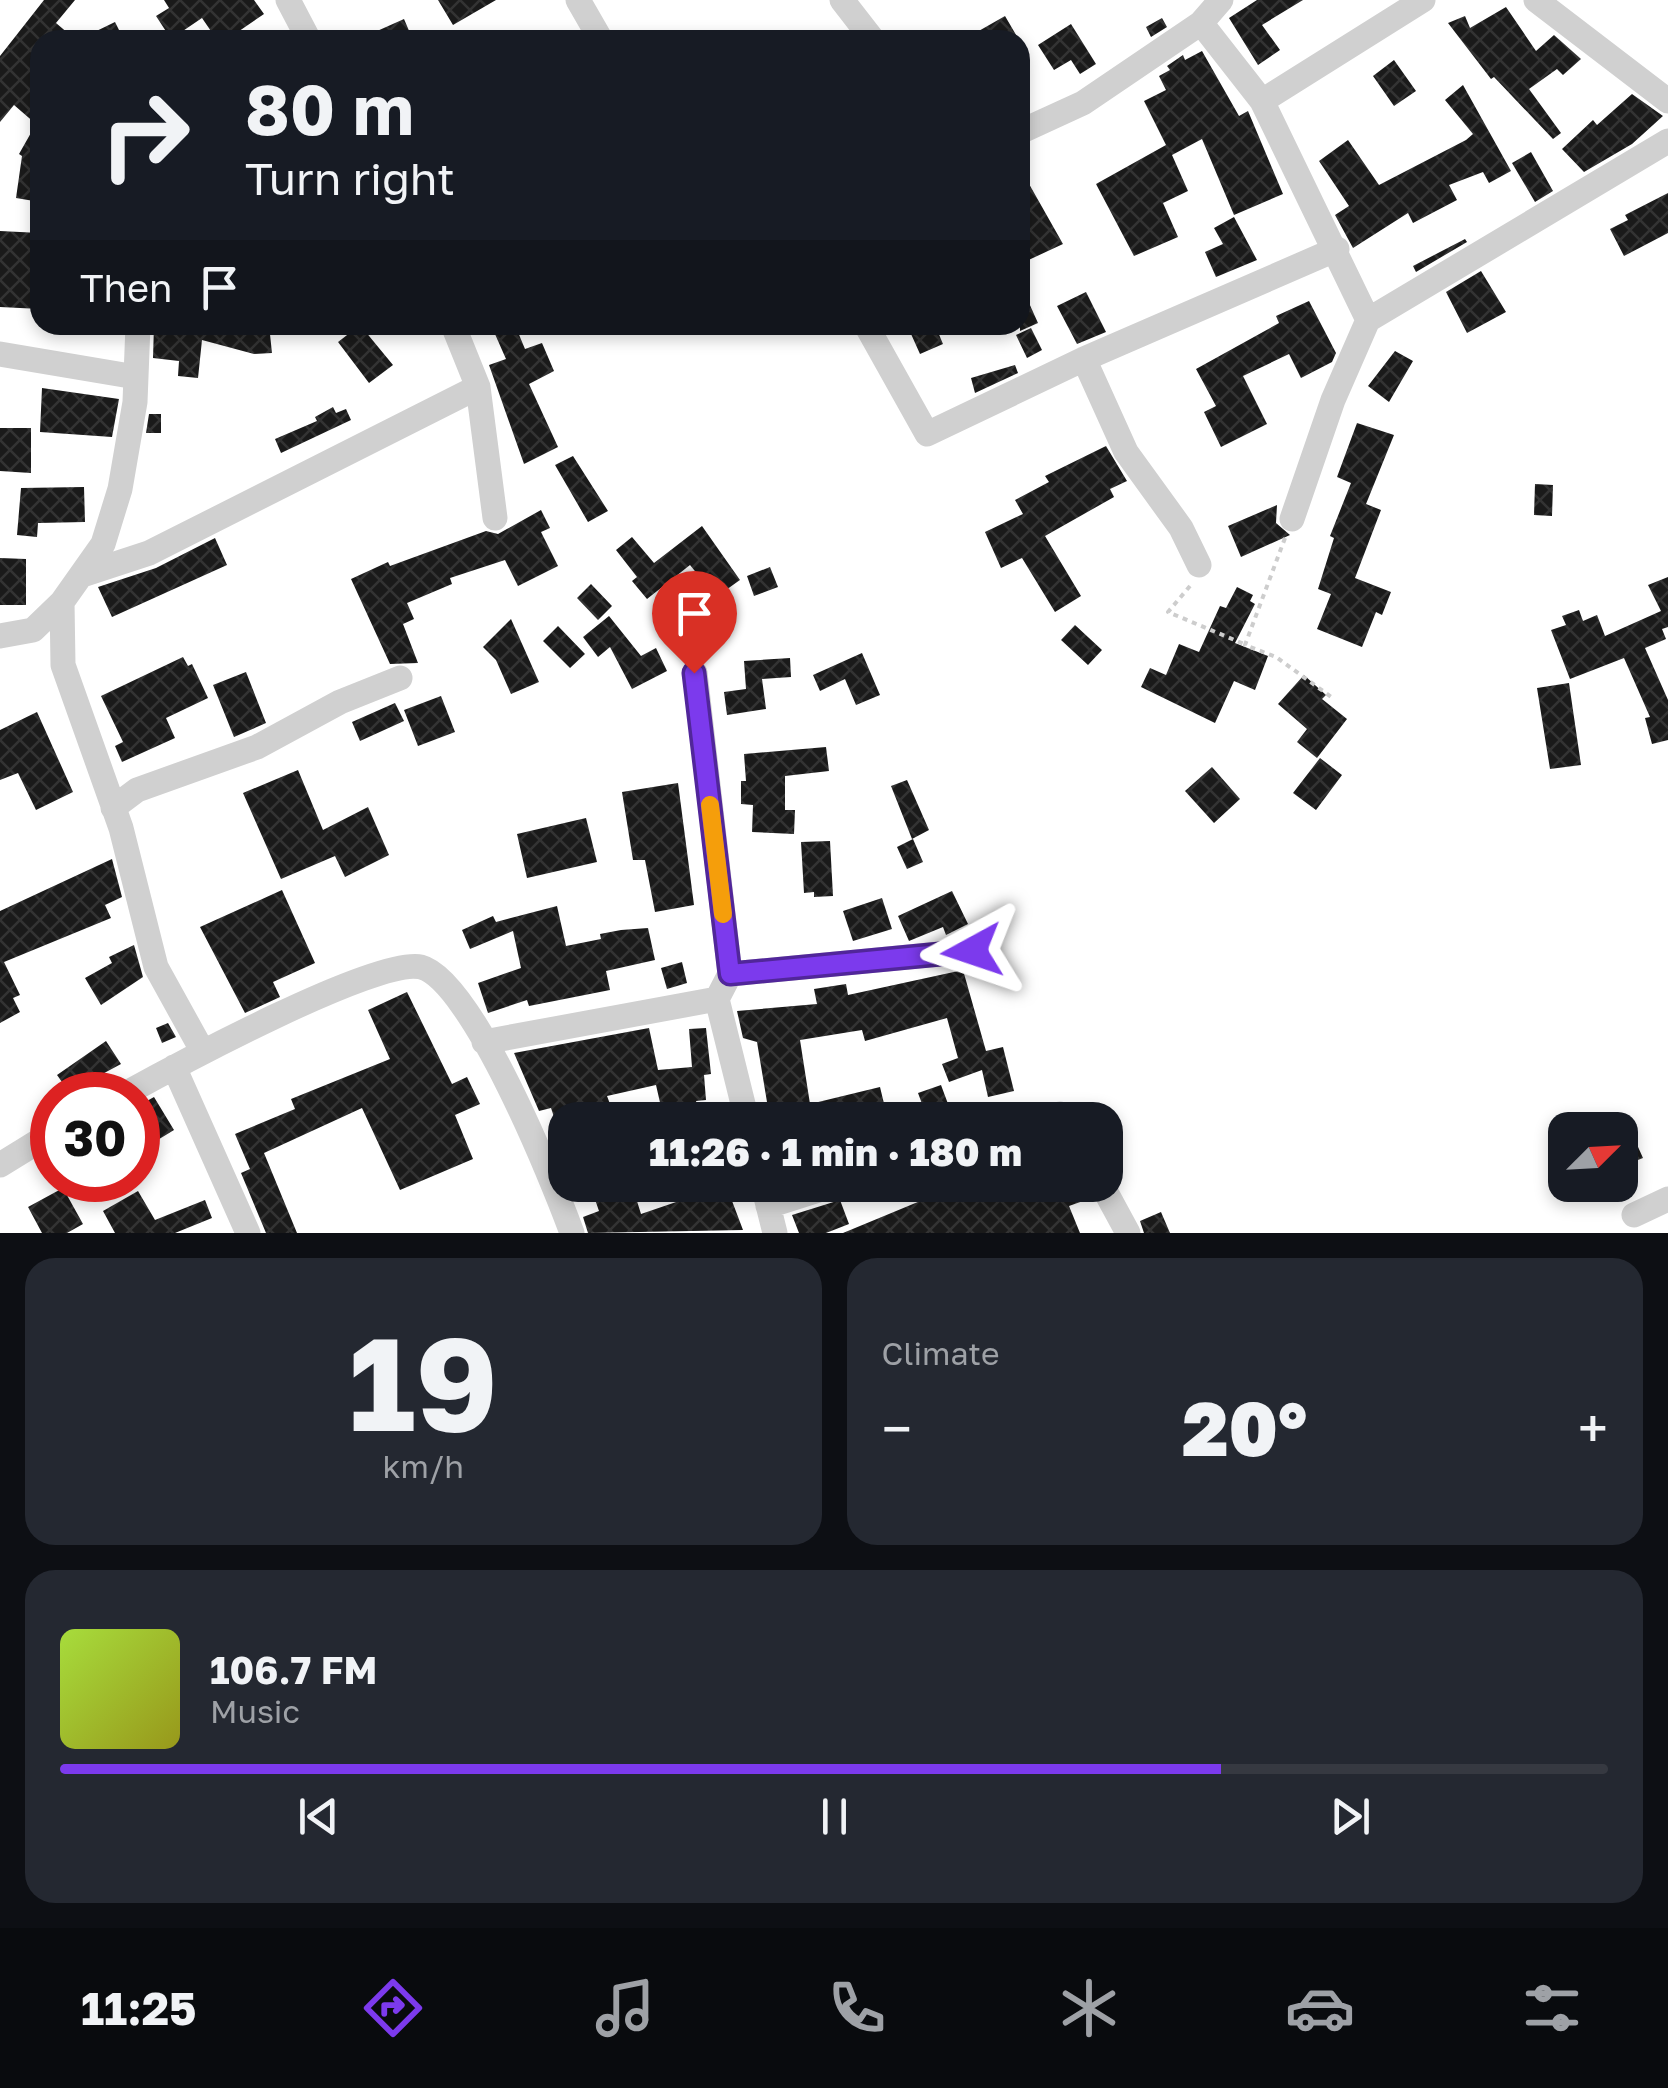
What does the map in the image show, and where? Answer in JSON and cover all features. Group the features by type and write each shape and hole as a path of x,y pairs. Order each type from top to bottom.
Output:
{"street":[{"path":"288,0 304,30"},
{"path":"578,0 595,30"},
{"path":"842,0 865,30"},
{"path":"1030,127 1083,103 1202,22 1221,0"},
{"path":"1262,101 1423,0"},
{"path":"1536,0 1668,102"},
{"path":"1202,22 1262,101 1337,249 1368,320"},
{"path":"1292,519 1333,400 1368,320 1668,141"},
{"path":"872,335 928,434 1084,359 1337,249"},
{"path":"0,636 32,630 62,602 103,544 120,488 136,376 138,335"},
{"path":"459,335 478,387 495,518"},
{"path":"0,354 136,376"},
{"path":"1084,359 1126,452 1181,528 1199,565"},
{"path":"85,574 149,553 478,387"},
{"path":"62,602 63,666 113,808 156,967 202,1052"},
{"path":"32,630 63,666"},
{"path":"694,673 730,974 716,999 742,1102"},
{"path":"113,808 138,790 258,746 340,702 400,678"},
{"path":"730,974 972,951"},
{"path":"160,1075 202,1052 390,967 422,967 448,984 484,1042 545,1159 572,1233"},
{"path":"484,1042 716,999"},
{"path":"174,1068 248,1233"},
{"path":"0,1165 30,1147"},
{"path":"1634,1215 1668,1199"},
{"path":"767,1202 775,1233"},
{"path":"1111,1202 1128,1233"}],"path":[{"path":"1244,645 1292,519"},
{"path":"1199,565 1199,576 1168,612 1276,657 1334,699"}],"building":[{"path":"44,0 75,0 56,23 64,30 30,30 30,119 14,105 0,122 0,56"},
{"path":"164,0 254,0 264,14 241,30 210,30 202,18 184,30 165,30 156,16 169,8"},
{"path":"438,0 496,0 453,25"},
{"path":"1257,0 1303,0 1262,25 1280,50 1258,65 1229,18"},
{"path":"1506,7 1536,51 1554,35 1581,59 1563,75 1557,69 1529,89 1561,133 1553,139 1494,77 1491,79 1448,23 1465,16 1470,28"},
{"path":"1005,16 1013,30 980,30"},
{"path":"1162,18 1167,27 1151,37 1146,27"},
{"path":"404,19 409,30 379,30"},
{"path":"115,22 119,30 99,30"},
{"path":"1071,24 1096,64 1080,74 1071,60 1054,70 1038,45"},
{"path":"1202,51 1239,116 1248,111 1283,194 1234,215 1202,139 1172,155 1188,191 1163,203 1178,237 1134,256 1096,184 1166,145 1144,101 1166,90 1159,76 1170,70 1167,66 1183,55 1185,60"},
{"path":"1394,60 1416,91 1394,106 1373,76"},
{"path":"1463,85 1511,171 1489,183 1483,172 1449,185 1457,200 1413,223 1408,213 1353,248 1335,215 1349,206 1319,161 1348,140 1379,185 1466,140 1473,134 1445,100"},
{"path":"1632,94 1663,116 1632,144 1584,172 1562,149 1593,120 1597,125"},
{"path":"30,135 30,200 16,198 22,156 19,154"},
{"path":"1531,152 1553,191 1535,202 1512,163"},
{"path":"1030,186 1063,244 1030,259"},
{"path":"1668,193 1668,233 1624,256 1610,229 1628,220 1625,215"},
{"path":"1234,217 1257,260 1216,277 1205,252 1223,244 1214,228"},
{"path":"0,231 30,232 30,308 0,307"},
{"path":"1465,239 1467,242 1416,272 1413,266"},
{"path":"1481,271 1506,312 1467,333 1446,292"},
{"path":"1086,292 1106,332 1077,344 1057,306"},
{"path":"1309,301 1336,353 1332,362 1301,378 1289,354 1243,376 1267,424 1221,447 1204,412 1216,406 1196,369 1279,323 1276,316"},
{"path":"1030,305 1038,323 1030,327"},
{"path":"1030,328 1042,350 1027,358 1016,335 1030,335"},
{"path":"154,335 270,335 272,353 254,354 202,340 198,378 178,376 179,361 153,358"},
{"path":"347,335 368,335 393,365 369,383 338,342"},
{"path":"495,335 519,335 525,349 542,343 554,371 529,384 558,447 524,464 489,365 506,359"},
{"path":"911,335 939,335 943,344 920,354"},
{"path":"1395,351 1413,361 1389,402 1368,386"},
{"path":"1015,365 1018,373 975,393 971,378"},
{"path":"42,388 119,399 112,437 40,432"},
{"path":"333,407 336,413 346,409 351,420 281,453 275,439 317,421 315,417"},
{"path":"149,414 161,414 161,433 146,433"},
{"path":"1357,423 1394,435 1366,504 1381,510 1355,578 1391,592 1382,615 1376,612 1362,647 1317,629 1331,594 1318,589 1334,538 1330,536 1351,483 1337,477"},
{"path":"0,428 31,428 31,473 0,471"},
{"path":"1106,446 1127,481 1110,489 1114,497 1045,536 1081,596 1055,612 1022,558 1001,568 985,532 1023,514 1015,500 1049,482 1045,476"},
{"path":"573,456 608,511 588,522 555,465"},
{"path":"1535,484 1553,485 1552,516 1534,515"},
{"path":"84,487 85,522 38,523 37,537 17,535 21,488"},
{"path":"1277,505 1276,523 1290,535 1241,557 1228,526"},
{"path":"541,510 550,528 541,532 558,566 518,586 505,560 450,578 452,584 407,603 414,619 403,624 418,663 390,664 351,579 388,562 390,566 486,531 498,534"},
{"path":"702,526 740,580 716,597 690,565 647,599 632,581 637,577 616,550 632,537 654,563"},
{"path":"215,538 227,565 112,617 98,587 156,568"},
{"path":"0,558 26,559 26,605 0,605"},
{"path":"770,567 778,587 754,596 747,576"},
{"path":"1668,577 1668,627 1662,629 1666,639 1645,648 1668,700 1668,740 1652,744 1645,718 1650,717 1624,658 1570,679 1551,630 1566,625 1562,616 1579,610 1583,621 1597,615 1605,636 1661,611 1648,585"},
{"path":"591,584 612,606 598,620 577,598"},
{"path":"1237,587 1253,595 1250,601 1255,604 1235,643 1268,656 1255,690 1234,681 1215,723 1141,687 1150,668 1166,675 1179,644 1199,652 1220,606 1226,608"},
{"path":"609,616 641,656 656,648 667,671 632,689 610,647 598,657 583,637"},
{"path":"511,619 539,682 511,694 496,660 483,647"},
{"path":"1075,625 1102,650 1088,665 1061,640"},
{"path":"558,626 585,654 570,668 543,641"},
{"path":"862,653 880,695 856,705 845,679 820,691 813,675"},
{"path":"183,657 188,666 192,664 208,698 166,718 175,738 122,762 115,746 123,742 101,696"},
{"path":"790,658 791,677 762,679 766,709 727,715 724,692 746,689 744,661"},
{"path":"246,672 266,723 234,737 213,685"},
{"path":"1304,675 1326,695 1322,699 1347,719 1317,758 1297,742 1307,729 1278,704"},
{"path":"1569,683 1581,765 1550,769 1537,688"},
{"path":"441,696 455,732 418,746 404,710"},
{"path":"395,703 404,721 360,741 352,722"},
{"path":"37,712 73,792 36,810 18,773 0,780 0,730"},
{"path":"826,747 829,771 785,776 785,810 795,810 794,834 752,832 753,805 741,804 741,781 746,781 744,754"},
{"path":"1320,758 1342,775 1316,810 1293,793"},
{"path":"1212,767 1240,799 1214,823 1185,791"},
{"path":"298,770 323,830 368,807 389,855 345,877 335,856 281,879 243,793"},
{"path":"907,780 929,830 912,839 891,786"},
{"path":"678,783 694,905 655,912 645,860 633,860 622,792"},
{"path":"586,818 597,862 527,878 517,834"},
{"path":"913,839 923,862 907,869 897,847"},
{"path":"830,841 833,896 814,897 814,892 804,893 801,842"},
{"path":"112,859 122,897 105,905 111,918 4,962 20,995 13,998 20,1012 0,1023 0,911"},
{"path":"282,890 315,963 273,982 280,997 245,1013 200,927"},
{"path":"952,891 968,924 946,935 943,927 909,941 898,916"},
{"path":"882,898 892,929 853,941 843,911"},
{"path":"557,906 566,946 601,939 600,934 648,928 655,960 606,971 610,990 529,1006 527,1000 488,1013 478,983 521,968 513,931 470,949 462,930 493,916 496,922"},
{"path":"134,945 143,977 101,1005 85,978 112,963 109,957"},
{"path":"682,962 687,983 667,989 661,968"},
{"path":"963,970 986,1051 1003,1047 1014,1091 988,1097 982,1070 949,1082 942,1064 958,1058 947,1018 865,1041 862,1030 800,1040 810,1102 767,1102 757,1042 743,1038 737,1011 817,1004 814,989 846,984 848,995"},
{"path":"407,992 452,1084 467,1077 480,1104 455,1115 473,1159 400,1190 362,1108 264,1153 297,1233 266,1233 241,1173 250,1169 235,1134 295,1109 291,1099 390,1059 368,1010"},
{"path":"168,1023 176,1037 162,1043 156,1028"},
{"path":"649,1028 658,1070 692,1067 689,1029 706,1028 711,1074 704,1075 706,1100 660,1102 656,1085 607,1096 609,1102 548,1102 548,1109 539,1111 514,1053"},
{"path":"106,1041 121,1064 106,1072 61,1072"},
{"path":"941,1085 947,1102 921,1102 918,1093"},
{"path":"880,1087 884,1102 818,1102"},
{"path":"160,1107 174,1130 160,1139"},
{"path":"205,1200 212,1218 175,1233 115,1233 103,1211 119,1202 144,1202 155,1220"},
{"path":"37,1202 71,1202 83,1224 67,1233 42,1233 28,1207"},
{"path":"596,1202 637,1202 641,1214 676,1202 732,1202 743,1230 588,1233 583,1217 599,1211"},
{"path":"841,1202 849,1224 826,1233 799,1233 792,1215"},
{"path":"918,1202 1080,1202 1069,1206 1080,1233 843,1233"},
{"path":"1161,1212 1170,1233 1144,1233 1140,1221"}],"slow traffic":[{"path":"710,805 723,914"}],"route":[{"path":"694,673 730,974 972,951"}]}
